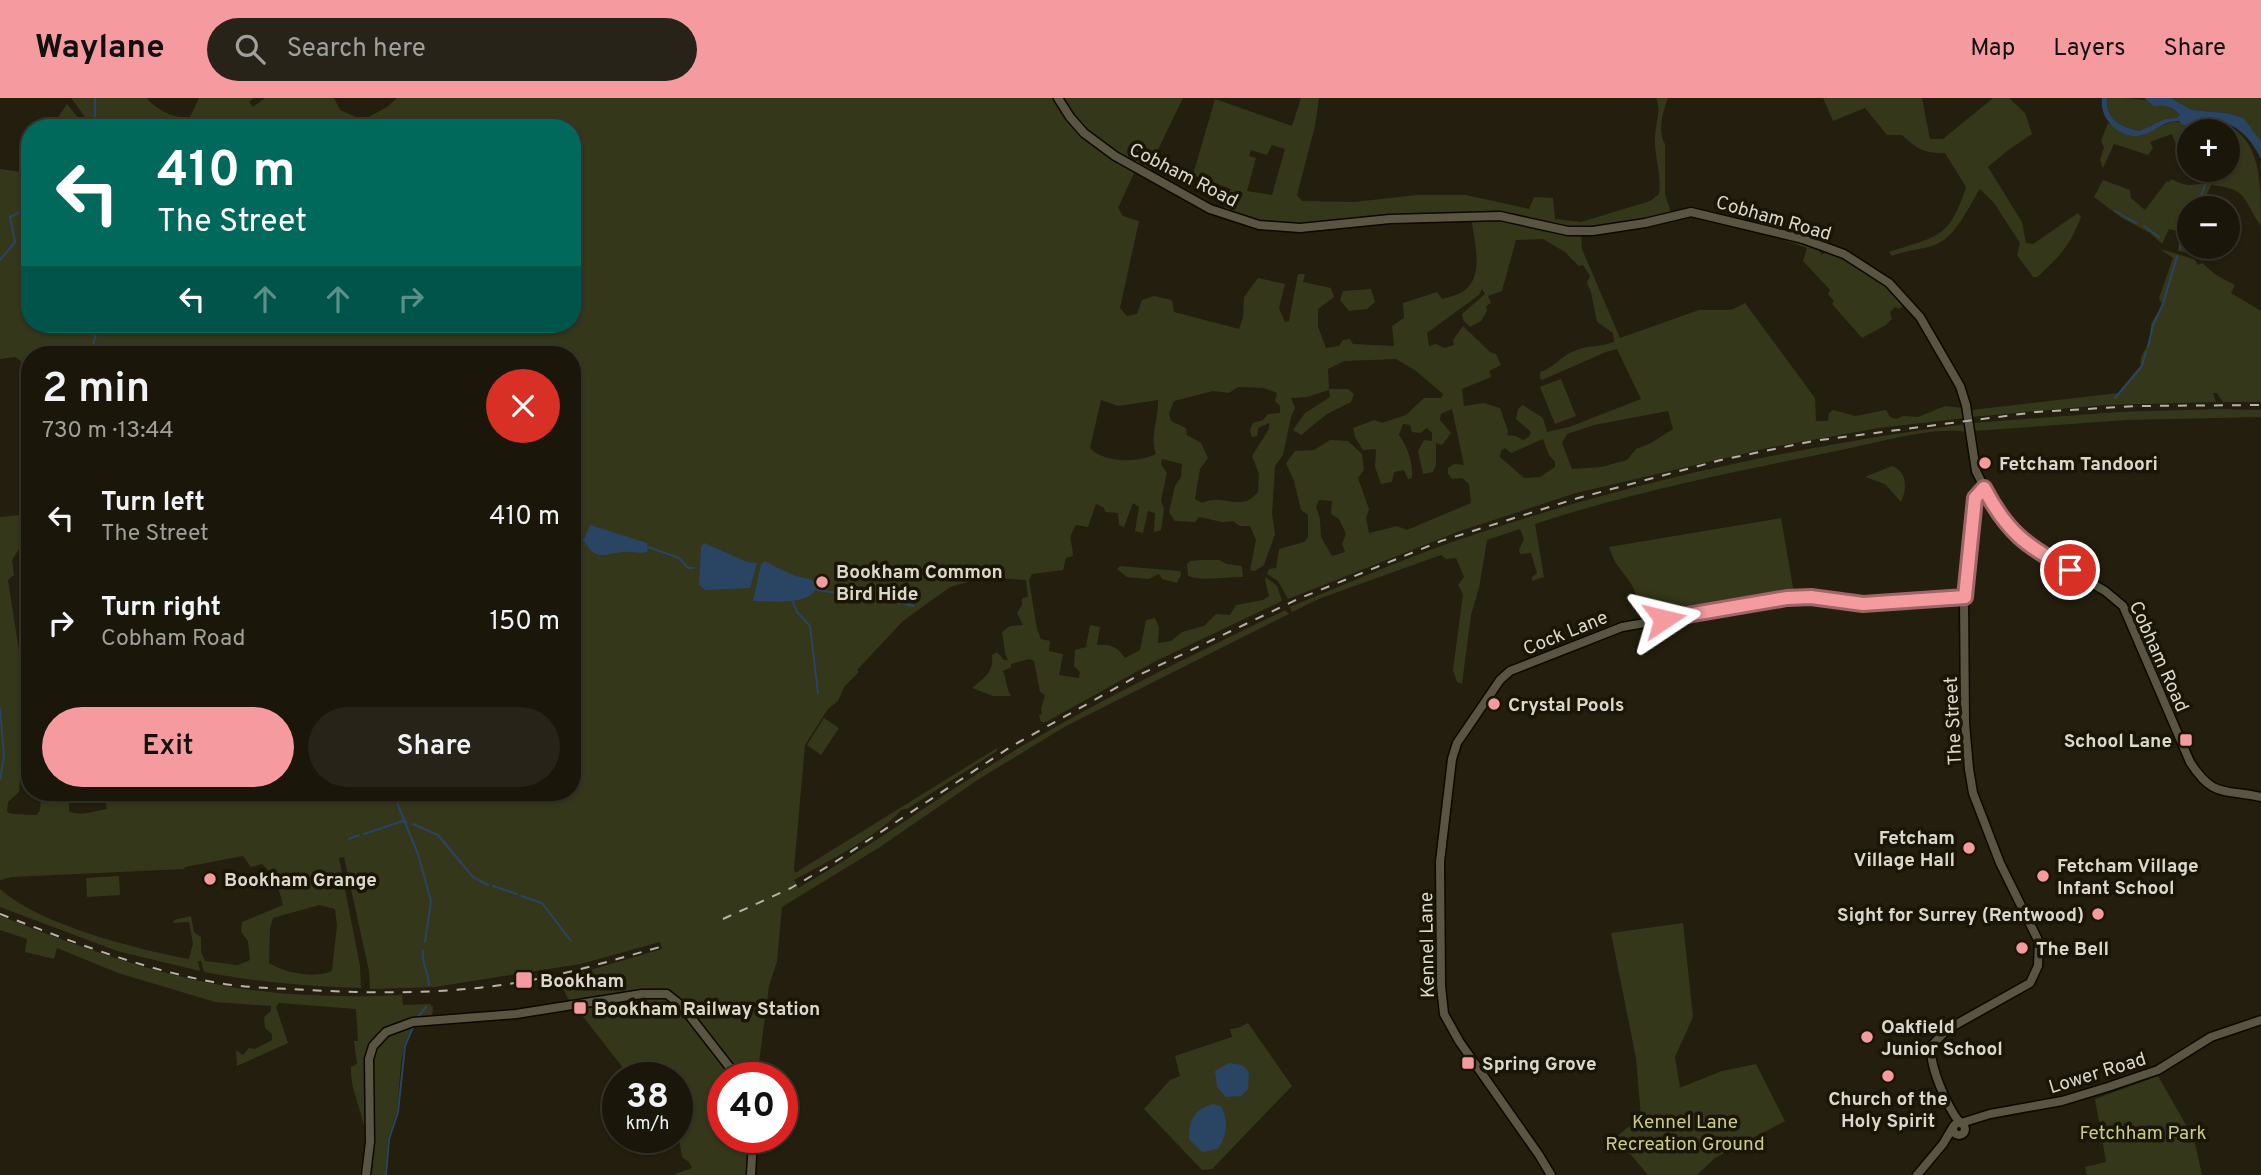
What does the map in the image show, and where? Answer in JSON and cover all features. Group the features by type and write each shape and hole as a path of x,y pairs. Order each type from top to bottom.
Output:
{"street":[{"name":"Cobham Road","path":"1059,98 1084,133 1115,156 1210,209 1259,225 1300,228 1390,219 1500,216 1568,231 1593,231 1691,212 1833,249 1878,274 1920,317 1963,393 1976,471 2010,527 2026,545 2105,590 2123,606 2190,762 2199,776 2214,790 2261,797"},
{"name":"The Street","path":"1959,1127 1931,1064 1932,1045 1948,1029 2030,983 2038,966 2039,942 2000,863 1973,793 1965,723 1965,597 1975,498 1984,488"},
{"name":"Cock Lane","path":"1510,671 1622,627 1779,599 1811,597 1863,604 1965,597"},
{"name":"Kennel Lane","path":"1510,671 1500,680 1460,736 1452,759 1441,848 1441,986 1444,1014 1459,1041 1551,1175"},
{"path":"366,1175 370,1142 369,1056 383,1035 399,1026 413,1022 516,1014 658,992 676,999 725,1062"},
{"name":"Lower Road","path":"1959,1127 1975,1118 2062,1101 2158,1070 2211,1037 2261,1020"},
{"path":"1917,1175 1959,1127"},
{"path":"751,1175 752,1153"}],"green space":[{"path":"71,98 147,98 166,113 190,117 199,98 254,98 249,102 253,107 265,98 334,98 340,110 361,119 85,119"},
{"path":"397,98 1183,98 1152,162 1151,173 1134,173 1118,208 1123,216 1139,221 1120,308 1127,316 1137,314 1142,300 1154,296 1172,300 1174,312 1239,329 1243,318 1244,297 1258,278 1285,284 1279,308 1285,322 1289,321 1298,274 1305,274 1303,282 1331,288 1334,297 1318,309 1318,327 1326,348 1339,346 1343,340 1350,339 1353,344 1394,346 1392,326 1404,318 1403,303 1437,292 1442,299 1464,291 1471,284 1475,276 1476,256 1471,215 1315,225 1277,224 1250,219 1224,209 1231,189 1193,175 1215,99 1292,126 1301,98 1319,98 1315,126 1297,195 1302,201 1354,202 1417,195 1466,195 1529,209 1534,197 1553,198 1555,219 1581,222 1650,201 1659,194 1655,144 1658,113 1656,98 1668,98 1661,128 1665,144 1665,194 1671,213 1581,230 1582,249 1620,338 1699,310 1731,310 1745,303 1815,398 1816,421 1828,421 1829,413 1833,410 1855,416 1886,410 1890,417 1896,419 1903,416 1918,417 1945,406 1963,408 1965,418 1879,428 1772,447 1576,493 1460,531 1288,599 1278,581 1267,574 1269,569 1276,568 1279,549 1304,542 1308,537 1308,515 1301,510 1294,481 1286,463 1295,451 1314,450 1330,440 1348,441 1362,454 1364,470 1358,478 1369,509 1366,518 1369,533 1397,526 1407,530 1471,503 1469,484 1462,478 1452,479 1448,474 1448,468 1454,464 1464,465 1452,409 1441,414 1440,420 1451,433 1442,445 1436,443 1436,465 1433,472 1423,474 1418,451 1424,440 1432,441 1432,433 1427,428 1420,433 1412,432 1410,425 1403,424 1399,435 1409,455 1412,478 1408,479 1404,470 1394,472 1392,482 1381,484 1375,467 1376,449 1363,450 1355,437 1353,428 1374,420 1382,423 1406,415 1424,398 1441,398 1443,394 1416,371 1396,359 1344,361 1328,369 1329,389 1348,389 1354,394 1351,402 1327,414 1301,435 1293,430 1305,413 1330,397 1329,390 1307,397 1291,398 1295,408 1283,455 1275,466 1272,514 1275,534 1264,565 1255,571 1250,570 1256,540 1250,526 1199,517 1195,522 1175,521 1169,512 1175,486 1181,477 1182,464 1162,459 1161,464 1167,473 1161,500 1164,509 1161,530 1154,532 1155,513 1148,511 1143,533 1135,531 1139,507 1133,503 1124,527 1119,525 1118,513 1106,512 1096,504 1088,527 1076,525 1073,531 1073,556 1066,558 1063,570 1032,574 1029,580 1041,639 1050,641 1049,651 1063,654 1059,675 1079,678 1080,672 1074,666 1075,650 1086,647 1090,625 1100,627 1097,645 1113,647 1125,658 1140,650 1146,620 1155,618 1159,627 1158,643 1171,641 1182,632 1204,626 1216,614 1230,615 1236,605 1263,600 1269,596 1266,577 1277,586 1282,601 1154,662 1046,722 1041,722 1039,715 1042,714 1045,695 1040,692 1034,661 1029,659 1011,664 1011,667 1003,671 1011,696 993,696 972,688 990,670 992,655 997,652 1004,660 1008,660 1002,632 1010,626 1023,625 1017,613 1022,605 1022,598 1028,597 1026,580 985,577 950,587 903,621 857,670 859,672 844,687 838,701 828,709 805,745 795,873 997,748 997,751 907,809 901,810 867,838 794,880 798,888 995,762 1088,709 1285,610 1289,614 1066,726 782,907 777,961 769,986 759,1062 707,1062 707,1153 750,1153 749,1175 673,1175 692,1168 681,1153 693,1153 693,1062 618,1062 573,1001 568,999 559,979 662,949 660,942 581,964 522,973 521,971 435,987 370,989 369,971 344,857 339,858 360,966 361,988 282,983 204,972 201,961 198,961 200,971 117,951 0,907 0,889 39,914 90,934 189,959 193,944 189,922 173,923 174,920 191,916 194,932 201,937 201,952 205,961 238,965 250,960 248,941 241,932 242,922 283,905 270,873 262,864 251,867 243,856 184,869 12,877 0,880 0,517 21,515 21,546 12,560 14,575 8,580 21,654 21,769 19,792 8,802 7,812 37,815 41,801 69,801 69,811 78,814 107,809 106,801 581,801 581,346 21,346 21,361 15,357 0,359 0,169 21,172 21,333 581,333 581,119 365,119","holes":["1272,145 1285,149 1272,195 1247,191 1256,158 1249,156 1251,150 1267,155","1543,239 1565,252 1579,266 1583,265 1590,276 1587,283 1597,322 1613,333 1614,342 1569,353 1540,372 1540,378 1542,380 1617,349 1641,399 1569,427 1547,432 1543,418 1523,405 1518,409 1516,419 1531,432 1529,437 1523,440 1507,435 1500,408 1484,403 1464,406 1462,389 1491,377 1489,371 1501,365 1496,354 1490,352 1463,326 1453,340 1454,345 1444,348 1436,344 1429,346 1427,333 1479,295 1482,289 1485,294 1462,314 1463,320 1470,327 1481,321 1487,311 1486,306 1491,303 1488,296 1502,291 1516,240","1238,387 1264,388 1277,393 1275,401 1280,406 1280,413 1268,414 1263,420 1253,423 1250,430 1252,437 1257,436 1258,428 1269,423 1269,429 1252,456 1259,474 1258,492 1244,501 1210,500 1202,503 1195,499 1200,469 1208,458 1201,443 1187,435 1186,428 1171,421 1169,413 1174,401 1213,391 1229,393","1101,400 1118,406 1158,400 1154,434 1156,454 1140,459 1122,460 1103,457 1090,448","1668,411 1673,429 1636,449 1627,460 1601,467 1572,469 1562,443 1567,434 1594,425","1543,439 1555,467 1540,477 1524,478 1500,457 1505,448 1511,453","1319,500 1332,501 1331,514 1339,519 1346,534 1342,544 1345,552 1332,556 1321,537 1316,507","319,905 335,909 337,925 332,971 317,975 300,974 269,963 273,918"]},
{"path":"1823,98 1922,98 1930,139 1943,139 1993,98 2009,98 2025,113 2032,134 1988,167 2022,222 2026,243 2033,244 2078,213 2081,217 2073,235 2052,263 2037,277 2033,277 2017,255 2020,243 1994,203 1980,189 1956,228 1943,241 1892,256 1889,252 1940,233 1954,217 1966,187 1945,153 1922,150 1902,135 1887,135 1865,108 1833,121"},
{"path":"2107,98 2156,102 2181,115 2139,131 2125,127 2111,117"},
{"path":"2171,98 2261,98 2261,141 2242,118 2227,113 2192,110"},
{"path":"67,104 79,119 57,119"},
{"path":"2173,121 2177,122 2177,147 2172,134 2150,142 2153,148 2148,155 2114,144 2103,168 2100,160 2104,147 2101,141 2108,123 2123,132 2141,136"},
{"path":"2240,134 2254,156 2258,171 2261,226 2239,193 2211,185 2206,196 2177,196 2177,231 2169,229 2162,244 2150,233 2122,218 2094,197 2103,180 2130,190 2131,198 2145,210 2171,179 2188,185 2240,182"},
{"path":"1774,237 1816,246 1822,255 1826,251 1849,261 1878,280 1905,304 1890,312 1892,319 1886,325 1862,338 1832,304 1834,301 1828,294 1830,290 1803,261 1807,248"},
{"path":"2160,249 2177,254 2177,259 2194,259 2198,265 2202,263 2216,275 2235,285 2231,293 2261,311 2261,402 2223,402 2217,393 2213,393 2216,402 2104,405 1972,417 1972,410 2118,393 2140,366 2141,357 2150,340 2151,324 2162,305 2159,298 2173,258"},
{"path":"1371,289 1375,302 1367,309 1349,311 1340,300 1343,291"},
{"path":"1561,379 1576,416 1555,424 1540,387"},
{"path":"2261,410 2261,417 2127,420 1973,431 1972,423 2118,412"},
{"path":"1966,424 1967,432 1938,431 1904,436 1725,474 1611,501 1535,524 1544,577 1532,581 1532,577 1537,573 1531,553 1520,554 1524,539 1520,529 1487,540 1479,588 1471,615 1462,684 1457,682 1453,670 1463,594 1458,585 1464,577 1456,558 1446,559 1441,555 1321,598 1292,612 1290,607 1450,543 1594,498 1717,467 1841,443"},
{"path":"1892,466 1901,472 1905,481 1901,502 1885,484 1865,477"},
{"path":"1781,518 1794,593 1646,619 1632,585 1615,562 1609,547"},
{"path":"1219,560 1242,566 1243,577 1208,579 1188,576 1187,564 1190,561"},
{"path":"1120,566 1180,571 1181,575 1177,583 1162,579 1159,574 1149,579 1127,577 1117,569"},
{"path":"824,718 839,728 821,755 807,745"},
{"path":"119,876 120,895 87,897 86,878"},
{"path":"0,916 79,946 215,984 308,995 402,995 403,1005 430,1004 433,1007 432,1017 413,1025 404,1045 397,1111 388,1138 385,1175 360,1175 364,1131 351,1075 351,1067 357,1064 354,1041 358,1041 356,1009 279,1003 276,1007 288,1043 237,1066 236,1050 243,1055 249,1048 255,1049 272,1040 272,1034 265,1028 264,1017 271,1011 271,1006 215,1002 118,973 57,948 54,959 25,952 27,939 0,930"},
{"name":"Kennel Lane Recreation Ground","path":"1683,923 1693,1017 1675,1057 1680,1087 1677,1089 1722,1071 1756,1064 1785,1121 1715,1158 1697,1175 1648,1175 1616,1137 1641,1117 1636,1058 1611,933"},
{"path":"1248,1023 1292,1086 1212,1169 1202,1170 1144,1109 1170,1080 1180,1076 1175,1056 1232,1037 1230,1029"},
{"name":"Fetchham Park","path":"2158,1076 2194,1139 2202,1175 2087,1175 2085,1167 2106,1162 2095,1099"}],"water":[{"path":"2102,98 2107,98 2111,117 2125,127 2139,131 2180,115 2168,107 2154,106 2144,98 2171,98 2192,110 2227,113 2243,118 2261,141 2261,159 2251,142 2240,131 2240,119 2177,119 2144,135 2131,136 2112,125 2102,105"},
{"path":"590,525 647,543 647,552 596,554 584,540"},
{"path":"704,543 747,562 757,563 750,588 705,590 699,585 701,547"},
{"path":"765,561 815,582 818,584 815,591 790,601 753,601 761,564"},
{"path":"1229,1063 1242,1065 1249,1072 1248,1089 1241,1096 1226,1097 1217,1087 1215,1071"},
{"path":"1213,1104 1221,1106 1224,1112 1225,1133 1218,1149 1202,1152 1189,1139 1190,1126 1201,1109"}],"waterway":[{"path":"94,119 95,98"},
{"path":"2200,196 2205,185"},
{"path":"2115,211 2136,223"},
{"path":"0,260 15,242 10,217 21,212"},
{"path":"2144,226 2159,237"},
{"path":"2148,347 2177,257"},
{"path":"93,346 96,333"},
{"path":"2115,398 2142,366 2146,352"},
{"path":"648,547 679,558 688,568 694,568"},
{"path":"817,590 883,600"},
{"path":"892,601 914,606"},
{"path":"793,602 797,612 810,626 818,693"},
{"path":"0,709 4,756 0,779"},
{"path":"396,801 418,854 431,901 425,942"},
{"path":"364,834 407,822"},
{"path":"413,824 438,835 473,877 488,885"},
{"path":"349,839 359,835"},
{"path":"493,886 517,894"},
{"path":"521,896 542,903 571,941"},
{"path":"423,951 429,985"},
{"path":"417,1018 426,1007"},
{"path":"386,1175 389,1139 398,1112 405,1046 413,1027"}],"railway":[{"path":"723,919 791,888 832,864 1012,746 1139,675 1298,599 1441,541 1578,498 1721,460 1813,441 2036,412 2136,406 2261,405"},
{"path":"0,914 105,953 185,976 243,986 321,991 409,992 497,986 594,966 660,947"}],"place":[{"name":"Fetcham Tandoori","path":"1985,463"},
{"name":"Bookham Common Bird Hide","path":"822,582"},
{"name":"Crystal Pools","path":"1494,704"},
{"name":"School Lane","path":"2186,740"},
{"name":"Fetcham Village Hall","path":"1969,848"},
{"name":"Fetcham Village Infant School","path":"2043,876"},
{"name":"Bookham Grange","path":"210,879"},
{"name":"Sight for Surrey (Rentwood)","path":"2098,914"},
{"name":"The Bell","path":"2022,948"},
{"name":"Bookham","path":"524,980"},
{"name":"Bookham Railway Station","path":"580,1008"},
{"name":"Oakfield Junior School","path":"1867,1037"},
{"name":"Spring Grove","path":"1468,1063"},
{"name":"Church of the Holy Spirit","path":"1888,1076"}],"route":[{"path":"1664,619 1787,598 1811,597 1863,604 1965,597 1975,498 1984,488 2022,541 2070,570"}]}
